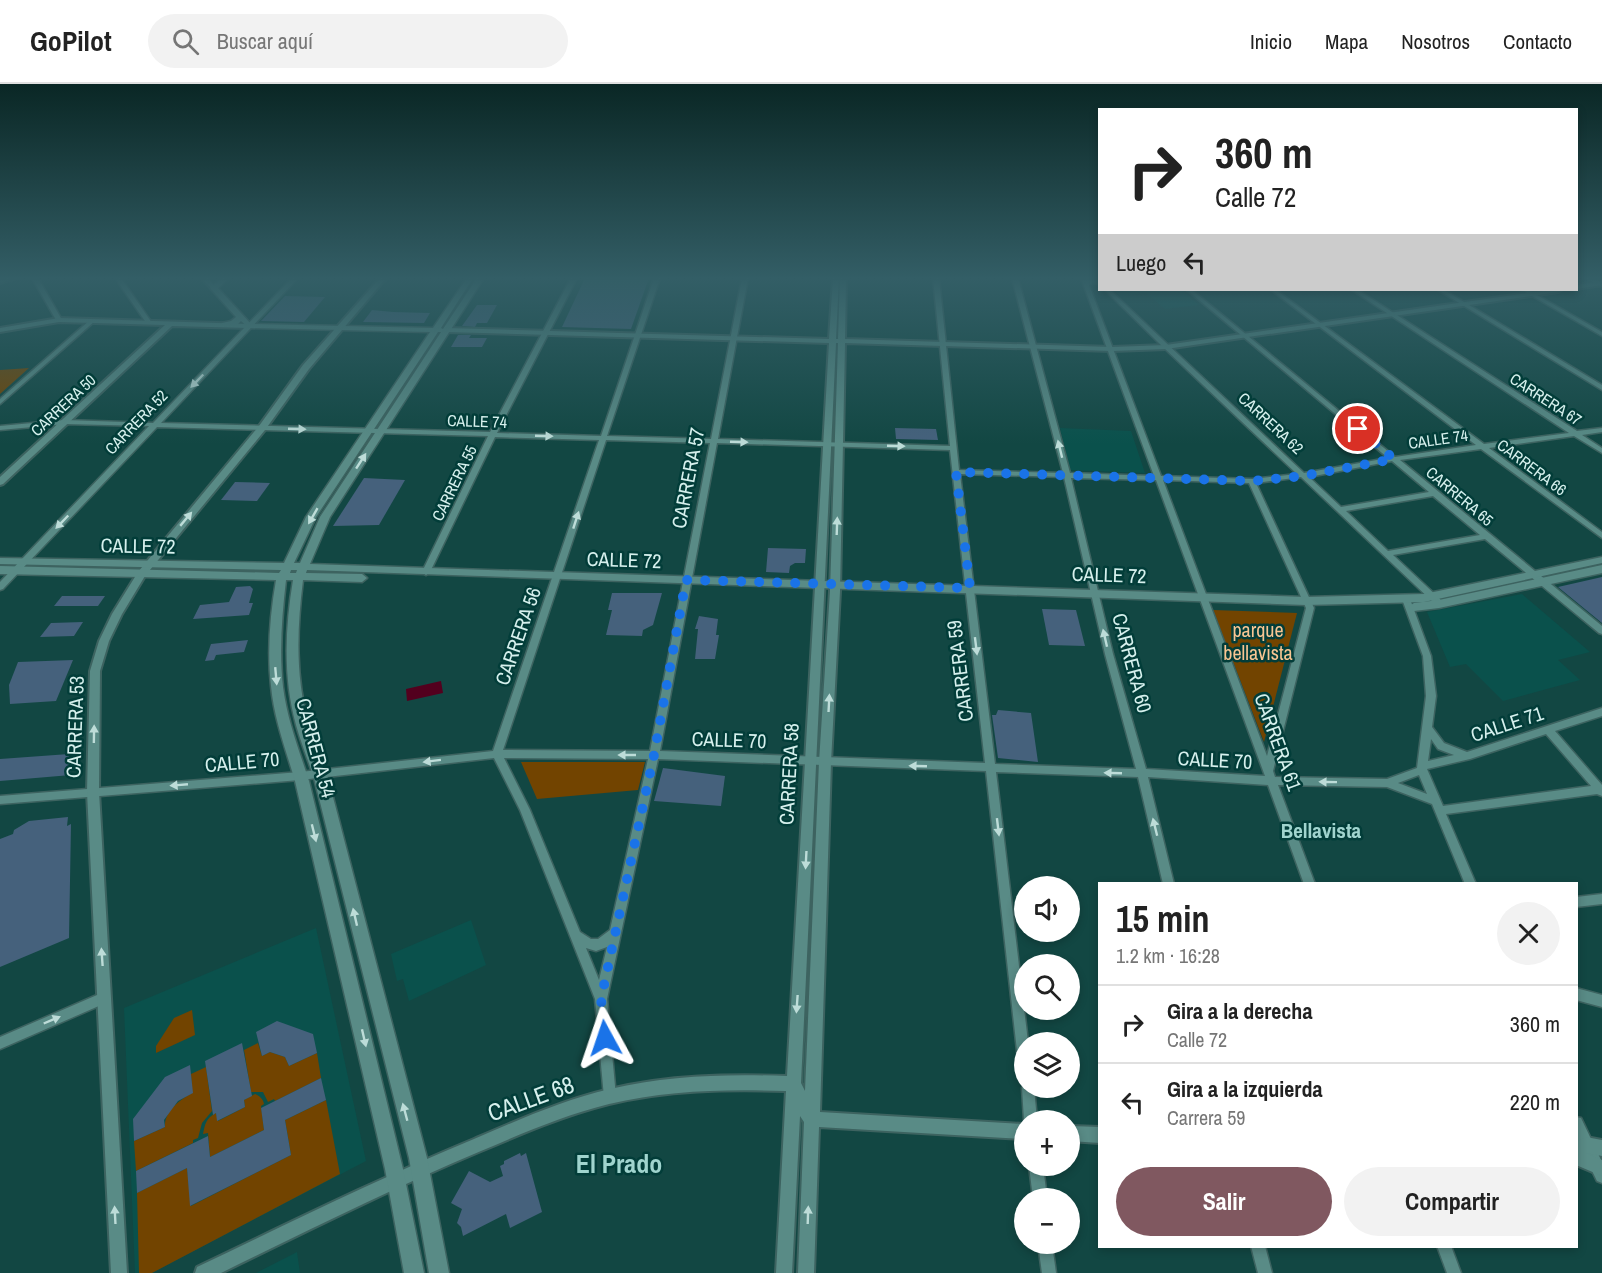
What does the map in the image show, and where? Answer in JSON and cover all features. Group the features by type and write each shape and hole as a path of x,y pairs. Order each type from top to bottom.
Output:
{"main road":[{"name":"CARRERA 54","path":"414,1273 395,1180 300,776 285,728 277,687 275,645 276,612 285,572 311,517 432,333"},
{"name":"CARRERA 54","path":"439,1273 420,1169 319,774 302,724 294,681 291,642 294,600 301,572 325,517 444,333"},
{"path":"400,381 413,381"},
{"path":"323,499 337,498"},
{"name":"CALLE 72","path":"301,572 1308,604 1408,603 1435,600 1538,578 1602,560"},
{"name":"CALLE 72","path":"0,561 149,564 285,572"},
{"name":"CALLE 72","path":"1538,578 1602,569"},
{"name":"CALLE 72","path":"0,570 141,574 426,572 556,579"},
{"path":"275,645 291,642"},
{"path":"285,728 302,724"}],"street":[{"path":"0,402 78,333"},
{"name":"CARRERA 50","path":"0,482 160,333"},
{"name":"CARRERA 52","path":"0,587 242,333"},
{"name":"CARRERA 53","path":"118,1273 93,792 95,671 104,641 141,574 262,428 334,333"},
{"name":"CARRERA 55","path":"426,572 492,435 547,333"},
{"path":"562,333 1112,349 1166,347 1261,333"},
{"name":"CARRERA 57","path":"610,1096 601,999 654,755 735,333"},
{"name":"CARRERA 58","path":"806,1273 812,1119 821,587 833,333"},
{"name":"CARRERA 58","path":"784,1273 792,1084 818,761 835,588 842,333"},
{"name":"CARRERA 59","path":"940,333 1021,1032"},
{"name":"CARRERA 60","path":"1031,333 1169,882"},
{"name":"CARRERA 61","path":"1106,333 1309,882"},
{"name":"CARRERA 62","path":"1152,333 1435,600"},
{"name":"CARRERA 65","path":"1241,333 1602,631"},
{"name":"CARRERA 66","path":"1331,333 1602,536"},
{"name":"CARRERA 67","path":"1421,333 1602,451"},
{"path":"1514,333 1602,388"},
{"name":"CARRERA 56","path":"497,754 638,336"},
{"name":"CALLE 74","path":"0,428 65,422 954,448"},
{"name":"CALLE 74","path":"956,472 1252,481 1303,476 1394,459 1602,430"},
{"path":"1252,481 1308,604 1270,776"},
{"path":"1339,510 1435,493"},
{"path":"825,505 837,505"},
{"path":"1386,554 1487,536"},
{"path":"1408,603 1427,656 1431,696 1423,768 1470,882"},
{"name":"CALLE 71","path":"1423,768 1602,712"},
{"path":"1547,729 1601,790"},
{"path":"1429,730 1435,741 1448,750 1470,755"},
{"path":"497,754 525,810 601,999"},
{"name":"CALLE 70","path":"0,800 300,776 497,754 654,755 991,769 1270,776 1387,783 1437,806 1601,790"},
{"name":"CALLE 70","path":"1387,783 1423,768"},
{"path":"1578,902 1602,899"},
{"path":"578,937 595,947 605,943 614,932"},
{"path":"1578,994 1602,1000"},
{"path":"0,1043 104,998"},
{"name":"CALLE 68","path":"203,1273 420,1169 562,1112 610,1096 677,1084 740,1082 792,1084"},
{"path":"792,1084 799,1090 804,1111 812,1119 1014,1131"},
{"path":"1080,1134 1098,1135"},
{"path":"1580,1151 1602,1148"},
{"path":"1580,1151 1600,1170"},
{"path":"1258,1248 1264,1273"},
{"path":"1445,1248 1454,1273"},
{"path":"1046,1254 1049,1273"}],"shaded area":[{"path":"1060,428 1131,431 1145,473 1070,470"},
{"path":"1522,594 1590,652 1558,660 1580,680 1503,701 1466,664 1450,667 1427,612"},
{"path":"441,681 443,693 407,701 406,689"},
{"path":"471,920 486,965 409,1001 403,979 397,981 391,954"},
{"path":"316,928 366,1161 152,1273 135,1273 124,1008"},
{"path":"297,1252 300,1273 256,1273"}],"green space":[{"path":"29,368 0,394 0,370"},
{"name":"parque bellavista","path":"1213,610 1297,613 1264,742"},
{"path":"521,762 645,762 638,790 537,799"},
{"path":"192,1010 195,1035 156,1053 156,1046 174,1018"},
{"path":"258,1043 262,1056 270,1052 285,1057 289,1066 317,1053 321,1078 275,1101 274,1099 268,1102 263,1092 251,1092 244,1050"},
{"path":"206,1067 212,1111 202,1123 198,1138 193,1140 193,1143 136,1171 134,1141 165,1127 170,1111 192,1093 191,1074"},
{"path":"255,1094 264,1104 261,1106 264,1130 210,1157 208,1133 203,1134 208,1119 216,1113 218,1121 245,1107 244,1100"},
{"path":"326,1100 340,1174 152,1273 139,1273 137,1193 187,1168 191,1206 291,1155 285,1120"}],"building":[{"path":"458,335 471,335 469,338 487,338 482,347 451,347"},
{"path":"895,428 936,429 938,440 896,439"},
{"path":"364,478 405,480 379,525 333,526"},
{"path":"235,482 270,483 257,501 221,500"},
{"path":"768,548 806,549 805,563 795,563 790,566 789,573 766,572"},
{"path":"1602,577 1602,623 1558,587"},
{"path":"250,586 253,589 249,603 253,603 249,615 193,619 200,605 229,602 236,587"},
{"path":"612,593 662,593 653,625 643,630 642,636 606,635 612,610 608,610"},
{"path":"62,596 105,596 98,606 54,606"},
{"path":"1042,609 1076,610 1085,646 1049,645"},
{"path":"699,616 718,619 716,635 719,635 715,659 695,659 698,629 695,629"},
{"path":"83,622 74,636 40,637 51,623"},
{"path":"248,640 244,652 216,655 214,660 205,661 211,644"},
{"path":"73,660 56,701 10,704 9,685 18,662"},
{"path":"998,710 1031,713 1038,762 998,758 992,715 996,715"},
{"path":"69,754 71,775 0,781 0,759"},
{"path":"663,768 725,776 721,806 654,801"},
{"path":"68,817 67,826 71,824 69,938 0,967 0,839 13,834 14,830 29,821"},
{"path":"277,1021 313,1034 317,1053 289,1066 285,1057 270,1052 262,1056 256,1032"},
{"path":"242,1043 252,1096 244,1100 245,1107 217,1121 216,1113 213,1115 205,1061"},
{"path":"190,1065 193,1093 178,1101 164,1120 165,1127 134,1141 133,1119 165,1077"},
{"path":"321,1078 326,1100 285,1120 291,1155 190,1206 187,1168 137,1193 136,1171 208,1136 210,1157 264,1130 261,1108"},
{"path":"520,1153 521,1156 526,1153 542,1212 510,1228 506,1214 463,1236 461,1227 457,1223 462,1209 451,1203 469,1171 490,1182 503,1176 500,1166 504,1164 504,1161"}],"district":[{"name":"Bellavista","path":"1321,831"},
{"name":"El Prado","path":"619,1164"}],"route":[{"path":"605,1038 601,999 654,755 686,580 970,588 956,472 1252,481 1303,476 1394,459 1358,429"}]}
